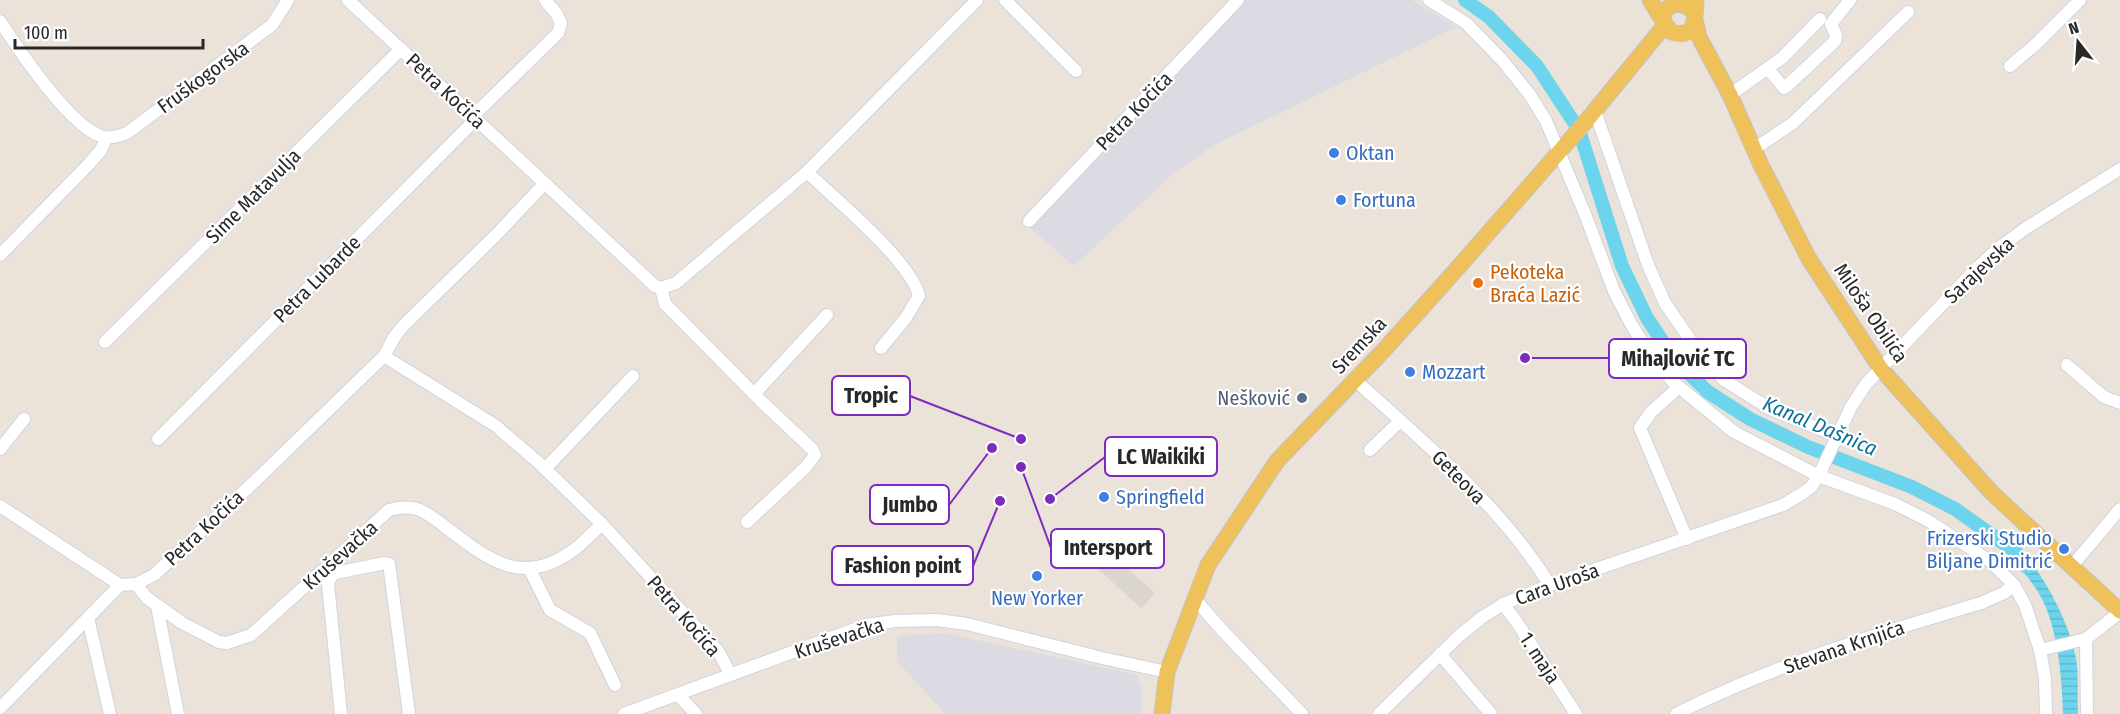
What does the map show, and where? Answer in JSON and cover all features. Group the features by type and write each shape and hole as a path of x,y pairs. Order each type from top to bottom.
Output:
{"main road":[{"path":"1650,0 1671,28 1699,37"},
{"path":"1683,6 1691,29 1671,28 1664,11 1683,6"},
{"name":"Miloša Obilića","path":"1683,6 1730,95 1754,149 1809,259 1881,369 1992,493 2120,611"},
{"name":"Sremska","path":"1162,714 1167,672 1208,565 1277,461 1460,266 1652,41 1671,28"}],"street":[{"name":"Fruškogorska","path":"106,138 127,133 272,25 288,0"},
{"name":"Petra Kočića","path":"348,0 655,286 661,288 665,304 812,449 814,455 806,467 747,522"},
{"name":"Petra Lubarde","path":"158,439 558,33 561,23 545,0"},
{"path":"661,288 676,283 807,172 977,0"},
{"path":"1005,0 1077,71"},
{"name":"Petra Kočića","path":"1029,220 1238,0"},
{"path":"1429,0 1466,23 1502,60 1530,95 1546,121 1559,151 1582,205 1603,266 1630,324 1650,354 1679,387 1734,432 1927,520 1990,561 2014,585 2044,650 2046,714"},
{"path":"1768,69 1780,85 1784,88 1788,85 1835,41 1836,35 1831,24 1850,0"},
{"path":"2010,66 2036,44 2079,0"},
{"path":"1754,149 1793,123 1908,12"},
{"path":"1730,95 1768,69 1820,19"},
{"path":"0,21 32,69 74,117 93,132 106,138 101,150 88,165 0,255"},
{"name":"Sime Matavulja","path":"105,342 401,50"},
{"path":"1591,115 1648,265 1665,303 1695,347 1724,380 1770,410 1837,437"},
{"name":"Sarajevska","path":"1881,369 2000,246 2120,169"},
{"path":"807,172 895,257 917,285 919,296 905,319 881,348"},
{"name":"Petra Kočića","path":"120,585 136,584 154,575 252,484 384,356 404,325 497,234 545,183"},
{"path":"754,394 827,315"},
{"name":"Petra Kočića","path":"384,356 496,426 545,469 602,524 718,651 731,675"},
{"path":"2067,365 2104,397 2120,403"},
{"name":"Cara Uroša","path":"1379,714 1440,654 1481,618 1503,604 1550,585 1783,505 1803,493 1820,473 1851,407 1866,384 1881,369"},
{"path":"545,469 633,376"},
{"name":"Geteova","path":"1355,380 1451,468 1495,514 1531,554 1550,585"},
{"path":"1679,387 1651,412 1640,428 1687,538"},
{"path":"0,449 24,419"},
{"path":"1370,450 1400,421"},
{"path":"0,506 120,585 0,708"},
{"name":"Kruševačka","path":"136,584 147,598 182,623 219,642 227,644 238,641 251,635 389,510 405,506 424,510 489,558 509,567 530,570"},
{"path":"2072,566 2120,509"},
{"path":"602,524 574,549 552,563 530,570 550,610 590,633 615,685"},
{"path":"341,714 328,584 335,573 380,563 389,564 409,714"},
{"name":"Stevana Krnjića","path":"1676,714 1738,684 1801,659 1981,603 2004,593 2014,585"},
{"path":"1194,598 1302,714"},
{"name":"1. maja","path":"1503,604 1576,714"},
{"path":"157,606 178,714"},
{"path":"2044,650 2082,640 2120,611"},
{"path":"88,618 110,714"},
{"name":"Kruševačka","path":"624,714 866,626 895,621 937,620 967,624 1167,672"},
{"path":"2082,640 2087,714"},
{"path":"1440,654 1491,714"},
{"path":"678,695 696,714"},
{"path":"1389,704 1398,714"}],"shaded area":[{"path":"1245,0 1412,0 1456,27 1214,145 1175,172 1074,266 1030,228"},
{"path":"1109,552 1155,593 1141,608 1096,567"},
{"path":"945,633 1137,675 1142,688 1142,714 945,714 897,661 897,636"}],"water":[{"path":"2021,547 2047,586 2067,628 2077,665 2078,714 2063,714 2061,676 2052,625 2037,591 2012,558"}],"waterway":[{"name":"Kanal Dašnica","path":"1465,0 1489,17 1537,66 1579,130 1622,266 1647,318 1675,360 1708,392 1750,419 1808,447 1912,487 1955,509 2013,550 2027,567"}],"place":[{"name":"Oktan","path":"1334,153"},
{"name":"Fortuna","path":"1341,200"},
{"name":"Pekoteka Braća Lazić","path":"1478,283"},
{"name":"Mihajlović TC","path":"1525,358"},
{"name":"Mozzart","path":"1410,372"},
{"name":"Nešković","path":"1302,398"},
{"name":"Tropic","path":"1021,439"},
{"name":"Jumbo","path":"992,448"},
{"name":"Intersport","path":"1021,467"},
{"name":"Springfield","path":"1104,497"},
{"name":"LC Waikiki","path":"1050,499"},
{"name":"Fashion point","path":"1000,501"},
{"name":"Frizerski Studio Biljane Dimitrić","path":"2064,549"},
{"name":"New Yorker","path":"1037,576"}]}
